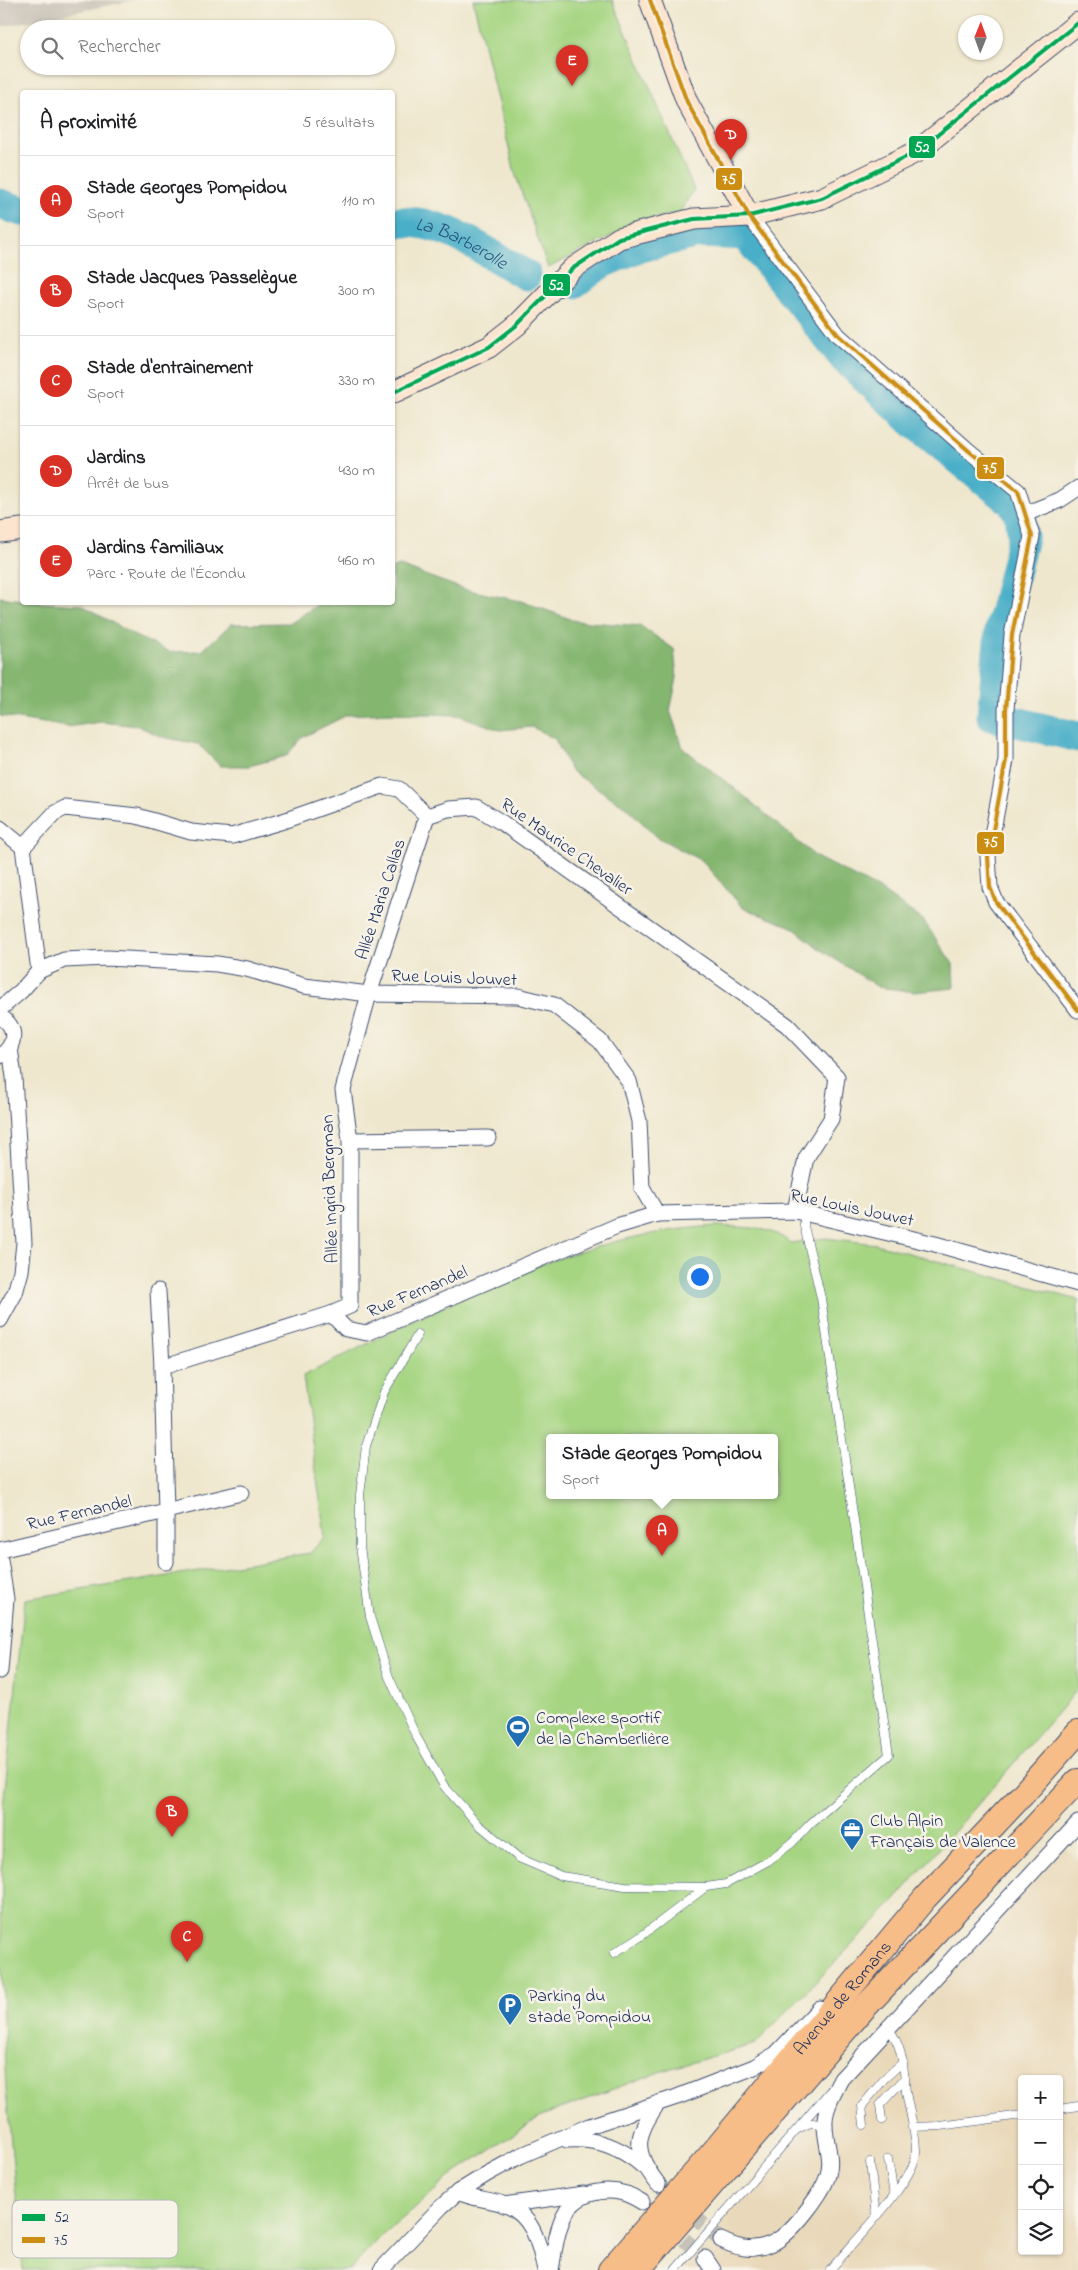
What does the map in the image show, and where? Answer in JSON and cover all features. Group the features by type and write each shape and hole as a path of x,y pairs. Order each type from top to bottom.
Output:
{"main road":[{"name":"Avenue de Romans","path":"610,2270 720,2143 925,1898 1023,1794 1078,1732"},
{"name":"Avenue de Romans","path":"638,2270 865,2007 1078,1781"}],"street":[{"path":"650,0 687,102 749,216 838,335 969,451 1018,491 1032,536 1012,636 1006,710 1006,760 988,857 990,887 996,902 1078,1010"},
{"path":"395,392 488,347 517,325 572,269 620,238 694,219 749,216 822,198 916,152 1078,23"},
{"path":"1026,514 1060,500 1078,488"},
{"path":"0,532 20,529"},
{"path":"23,847 55,813 65,808 137,816 191,832 232,836 284,821 382,786 399,789 427,816"},
{"name":"Rue Maurice Chevalier","path":"427,816 448,809 476,807 504,824 787,1025 838,1077 831,1119 806,1158 800,1212"},
{"name":"Allée Maria Callas","path":"369,994 427,816"},
{"path":"0,828 23,847 39,971"},
{"name":"Rue Louis Jouvet","path":"0,1009 21,991 39,971 64,960 107,958 217,964 247,969 304,986 369,994 518,996 554,1005 600,1042 629,1081 640,1121 642,1188 657,1214 800,1212 935,1244 1078,1284"},
{"name":"Rue Louis Jouvet","path":"5,1020 21,991"},
{"name":"Allée Ingrid Bergman","path":"331,1314 350,1306 350,1140 343,1090 369,994"},
{"path":"1,1313 15,1292 21,1271 24,1243 14,1077 3,1054 14,1036 5,1020"},
{"path":"350,1140 488,1138"},
{"name":"Rue Fernandel","path":"331,1314 346,1329 367,1333 617,1226 657,1214"},
{"path":"158,1291 162,1367 166,1562"},
{"path":"162,1367 331,1314"},
{"name":"Rue Fernandel","path":"0,1550 241,1494"},
{"path":"0,1560 6,1622 0,1671"},
{"path":"721,2240 737,2247 753,2249 768,2245 782,2237 823,2186 829,2174 829,2148 824,2128 828,2105 841,2079 887,2027 1077,1825"},
{"path":"381,2270 441,2207 458,2192 520,2156 611,2117 720,2081 768,2060 925,1898"},
{"path":"644,2167 640,2151 640,2135 658,2103"},
{"path":"558,2140 584,2139 606,2143 644,2167 658,2184"},
{"path":"504,2205 618,2191 631,2194 642,2202"},
{"path":"458,2192 468,2197 504,2205 520,2213 532,2226 544,2270"},
{"path":"551,2270 557,2232 563,2215 574,2202 587,2194"}],"lane":[{"path":"418,1334 384,1392 366,1446 360,1495 360,1548 370,1617 389,1677 416,1736 444,1786 478,1824 519,1858 561,1876 625,1886 706,1887 726,1884 768,1860 792,1843 811,1823 889,1755 820,1298 800,1212"},
{"path":"614,1953 640,1937 706,1887"},
{"path":"830,2270 894,2195 914,2166 917,2153 903,2062 893,2033 887,2027"},
{"path":"864,2125 862,2106 885,2078 903,2062"},
{"path":"882,2120 880,2105 905,2078"},
{"path":"675,2270 792,2133 841,2079"},
{"path":"1063,2108 1078,2106"},
{"path":"912,2128 940,2126 1018,2115"},
{"path":"792,2133 811,2122 819,2123 824,2128"},
{"path":"888,2159 894,2195"},
{"path":"870,2162 876,2217"}],"shaded area":[{"path":"0,0 135,0 35,20 20,20 20,23 0,27"},
{"path":"1060,1842 1078,1859 1078,2270 673,2270"}],"green space":[{"path":"473,0 612,0 694,190 679,213 641,221 548,268 515,173"},
{"path":"400,566 463,589 521,601 576,621 641,626 674,649 677,678 670,711 683,748 743,795 816,857 879,889 923,920 953,964 954,988 915,992 878,987 821,950 792,927 743,908 702,861 657,837 626,807 571,771 555,739 532,727 500,730 458,715 391,713 347,715 303,737 286,756 249,766 220,766 198,744 162,737 138,726 101,722 68,727 0,716 0,597 20,600 20,605 82,605 135,636 170,652 202,651 231,624 290,623 317,605 395,605 395,567"},
{"name":"Complexe sportif de la Chamberlière","path":"717,1226 756,1228 774,1233 790,1243 826,1238 876,1244 1078,1300 1078,1689 888,1908 755,2044 659,2072 541,2116 456,2172 373,2244 349,2270 23,2270 22,2258 178,2258 178,2200 16,2200 6,2090 1,1962 3,1807 25,1599 310,1553 325,1537 303,1376 452,1302 555,1260 608,1244 662,1232"}],"waterway":[{"name":"La Barberolle","path":"0,204 20,210"},
{"name":"La Barberolle","path":"395,223 410,222 445,230 479,247 526,275"},
{"name":"La Barberolle","path":"574,283 602,263 636,248 699,233 746,235 845,359 914,423 1012,502 1020,516 1023,537 1000,631 992,716 998,718"},
{"name":"La Barberolle","path":"1016,722 1078,737"}],"tunnel":[{"path":"658,2184 721,2240"},
{"path":"667,2224 705,2258"}],"transit line":[{"name":"75","path":"650,0 687,102 749,216 838,335 969,451 1018,491 1032,536 1012,635 1006,710 1006,760 988,857 990,887 996,902 1078,1010"},
{"name":"52","path":"395,392 489,347 517,325 572,269 619,238 694,219 749,216 822,198 916,152 1078,23"}],"place":[{"name":"Jardins familiaux","path":"572,86"},
{"name":"Jardins","path":"731,160"},
{"name":"Stade Georges Pompidou","path":"662,1556"},
{"name":"Complexe sportif de la Chamberlière","path":"518,1748"},
{"name":"Stade Jacques Passelègue","path":"172,1837"},
{"name":"Club Alpin Français de Valence","path":"852,1851"},
{"name":"Stade d'entrainement","path":"187,1962"},
{"name":"Parking du stade Pompidou","path":"510,2026"}]}
